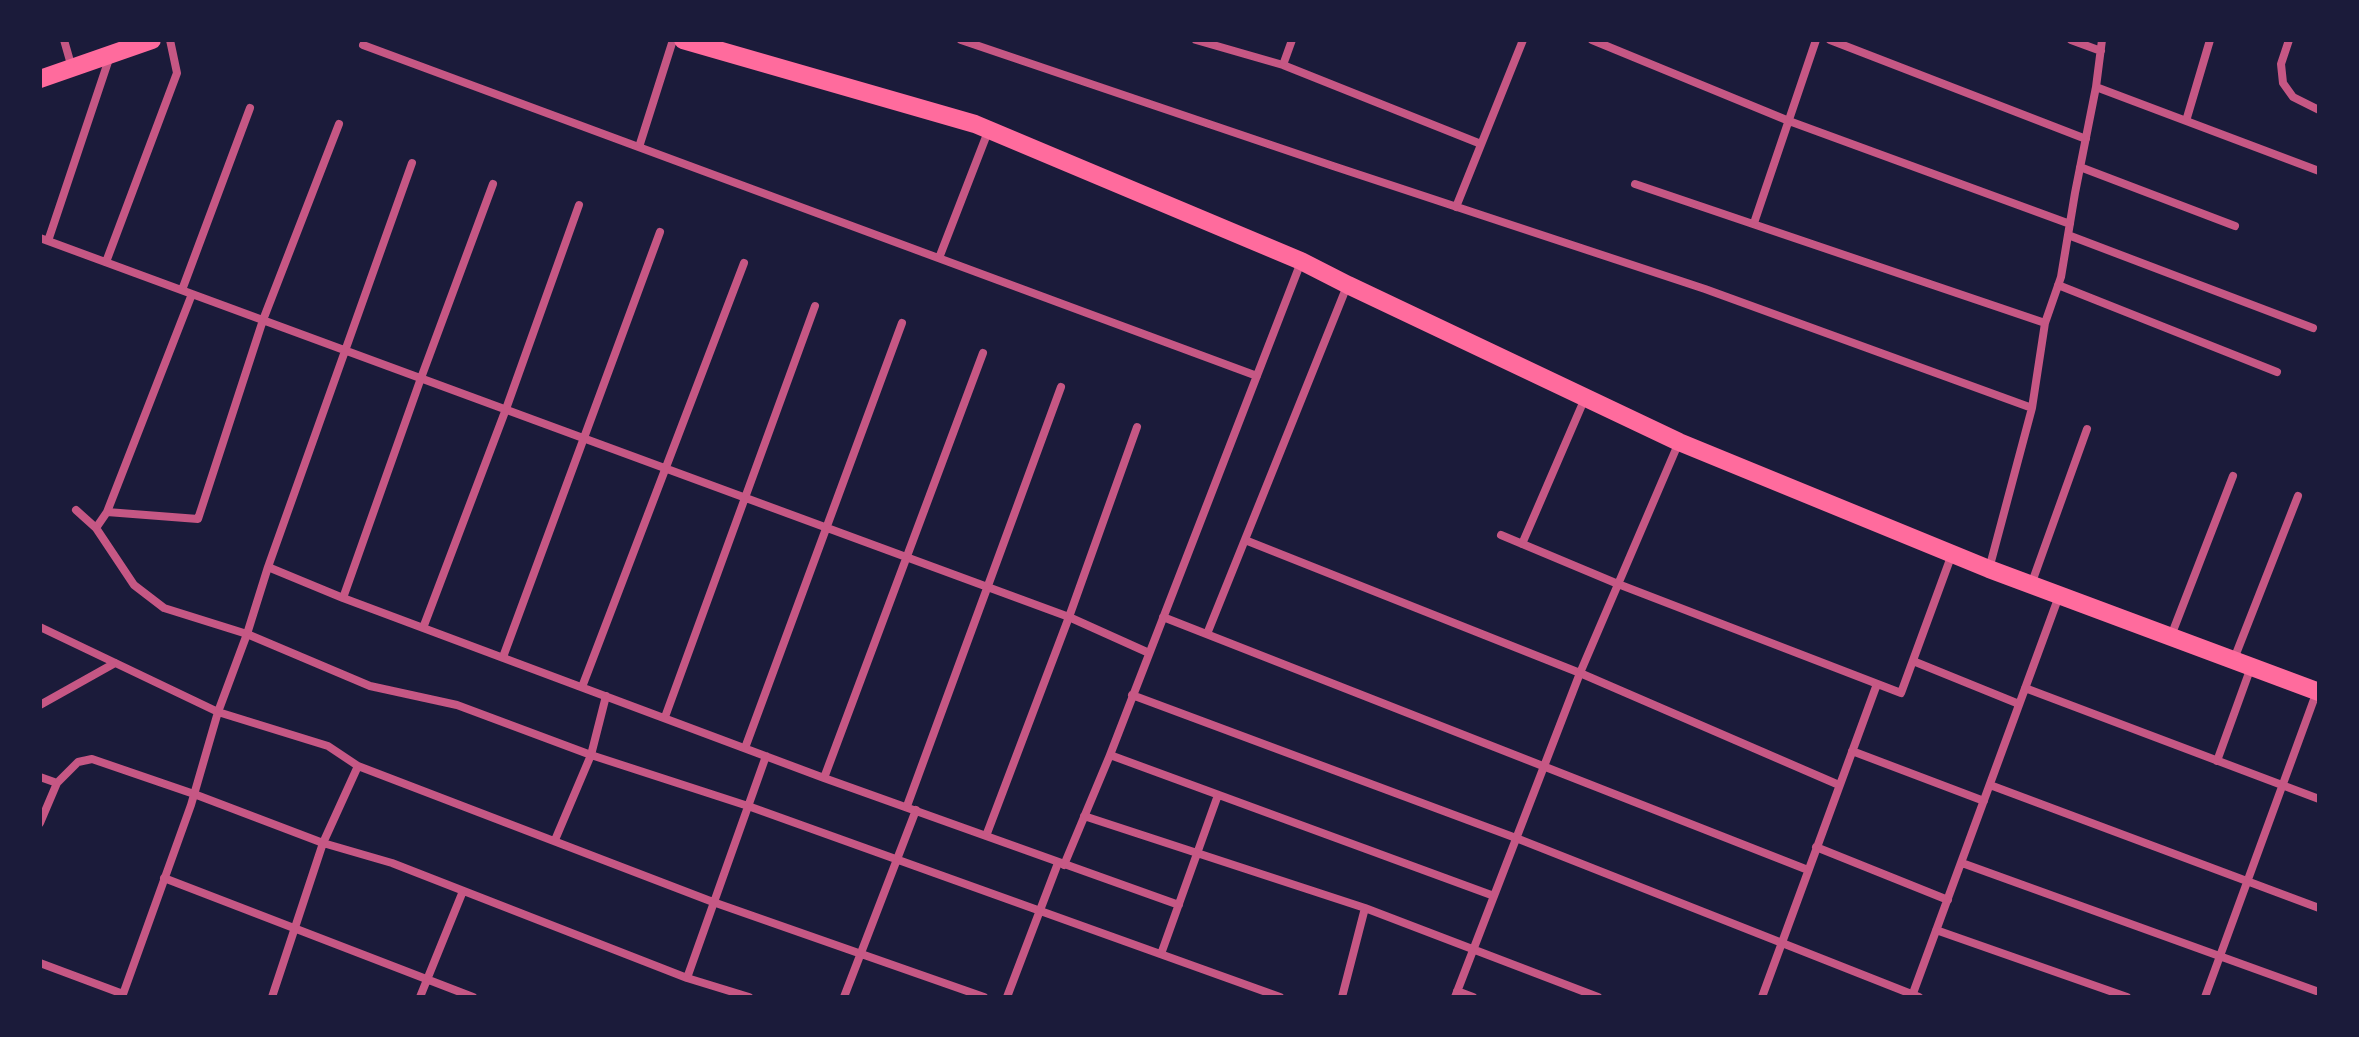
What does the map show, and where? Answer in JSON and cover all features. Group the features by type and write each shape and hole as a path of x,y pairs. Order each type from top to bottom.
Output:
{"main road":[{"path":"40,79 152,40"},
{"path":"683,40 989,129 1301,261 1679,442 1989,569 2318,692"}],"street":[{"path":"64,40 72,68"},
{"path":"106,262 177,73 170,40"},
{"path":"639,147 673,40"},
{"path":"961,40 1705,289 2032,408"},
{"path":"1196,40 1283,65 1481,144"},
{"path":"1283,65 1292,40"},
{"path":"1456,207 1523,40"},
{"path":"1592,40 1789,121 2070,224"},
{"path":"1754,223 1816,40"},
{"path":"1830,40 2086,139"},
{"path":"2071,40 2101,51"},
{"path":"1989,569 2032,408 2045,323 2058,285 2096,87 2102,40"},
{"path":"2186,121 2210,40"},
{"path":"2289,40 2281,64 2283,83 2293,97 2319,110"},
{"path":"363,45 1257,376"},
{"path":"110,55 44,239 1069,617 1149,653"},
{"path":"2096,87 2319,171"},
{"path":"182,290 250,108"},
{"path":"107,512 198,519 263,320 339,124"},
{"path":"939,258 989,129"},
{"path":"40,963 122,996 194,794 218,712 268,567 412,163"},
{"path":"2080,167 2235,226"},
{"path":"343,598 493,184"},
{"path":"1635,184 2045,323"},
{"path":"423,628 579,205"},
{"path":"503,657 660,232"},
{"path":"2068,235 2313,328"},
{"path":"1007,997 1039,911 1110,755 1301,261"},
{"path":"582,687 744,263"},
{"path":"1207,634 1348,285"},
{"path":"2058,285 2277,372"},
{"path":"96,528 107,512 192,294"},
{"path":"665,717 815,306"},
{"path":"745,748 902,323"},
{"path":"824,778 983,353"},
{"path":"844,997 897,860 911,808 1061,387"},
{"path":"1522,544 1585,398"},
{"path":"986,836 1137,427"},
{"path":"2031,585 2087,429"},
{"path":"1473,997 1456,994 1580,673 1679,442"},
{"path":"2170,637 2233,476"},
{"path":"2217,761 2243,663 2298,496"},
{"path":"76,510 96,528 134,585 164,608 247,634 370,686 457,705 1280,997"},
{"path":"1501,535 1618,584 1901,693 1952,554"},
{"path":"1245,540 1580,673 1839,785"},
{"path":"268,567 824,778 1179,905"},
{"path":"1132,695 1516,838 1915,996 1936,930 2059,595"},
{"path":"1163,617 1808,870"},
{"path":"40,627 218,712 328,746 358,766 713,902 984,997"},
{"path":"1913,661 2019,704"},
{"path":"40,705 115,663"},
{"path":"1762,997 1877,684"},
{"path":"2025,688 2319,799"},
{"path":"2205,997 2318,692"},
{"path":"555,840 591,755 606,696"},
{"path":"1852,751 1984,801"},
{"path":"1110,755 1494,896"},
{"path":"687,978 766,756"},
{"path":"40,823 57,783 78,762 92,759 323,843 392,863 725,993 749,997"},
{"path":"272,997 323,843 358,766"},
{"path":"40,777 57,783"},
{"path":"1990,785 2319,908"},
{"path":"1161,954 1218,795"},
{"path":"1084,816 1365,908 1598,997"},
{"path":"1816,847 1948,900"},
{"path":"1962,863 2319,992"},
{"path":"164,878 473,997"},
{"path":"420,997 463,891"},
{"path":"1342,997 1365,908"},
{"path":"1936,930 2127,997"}]}
